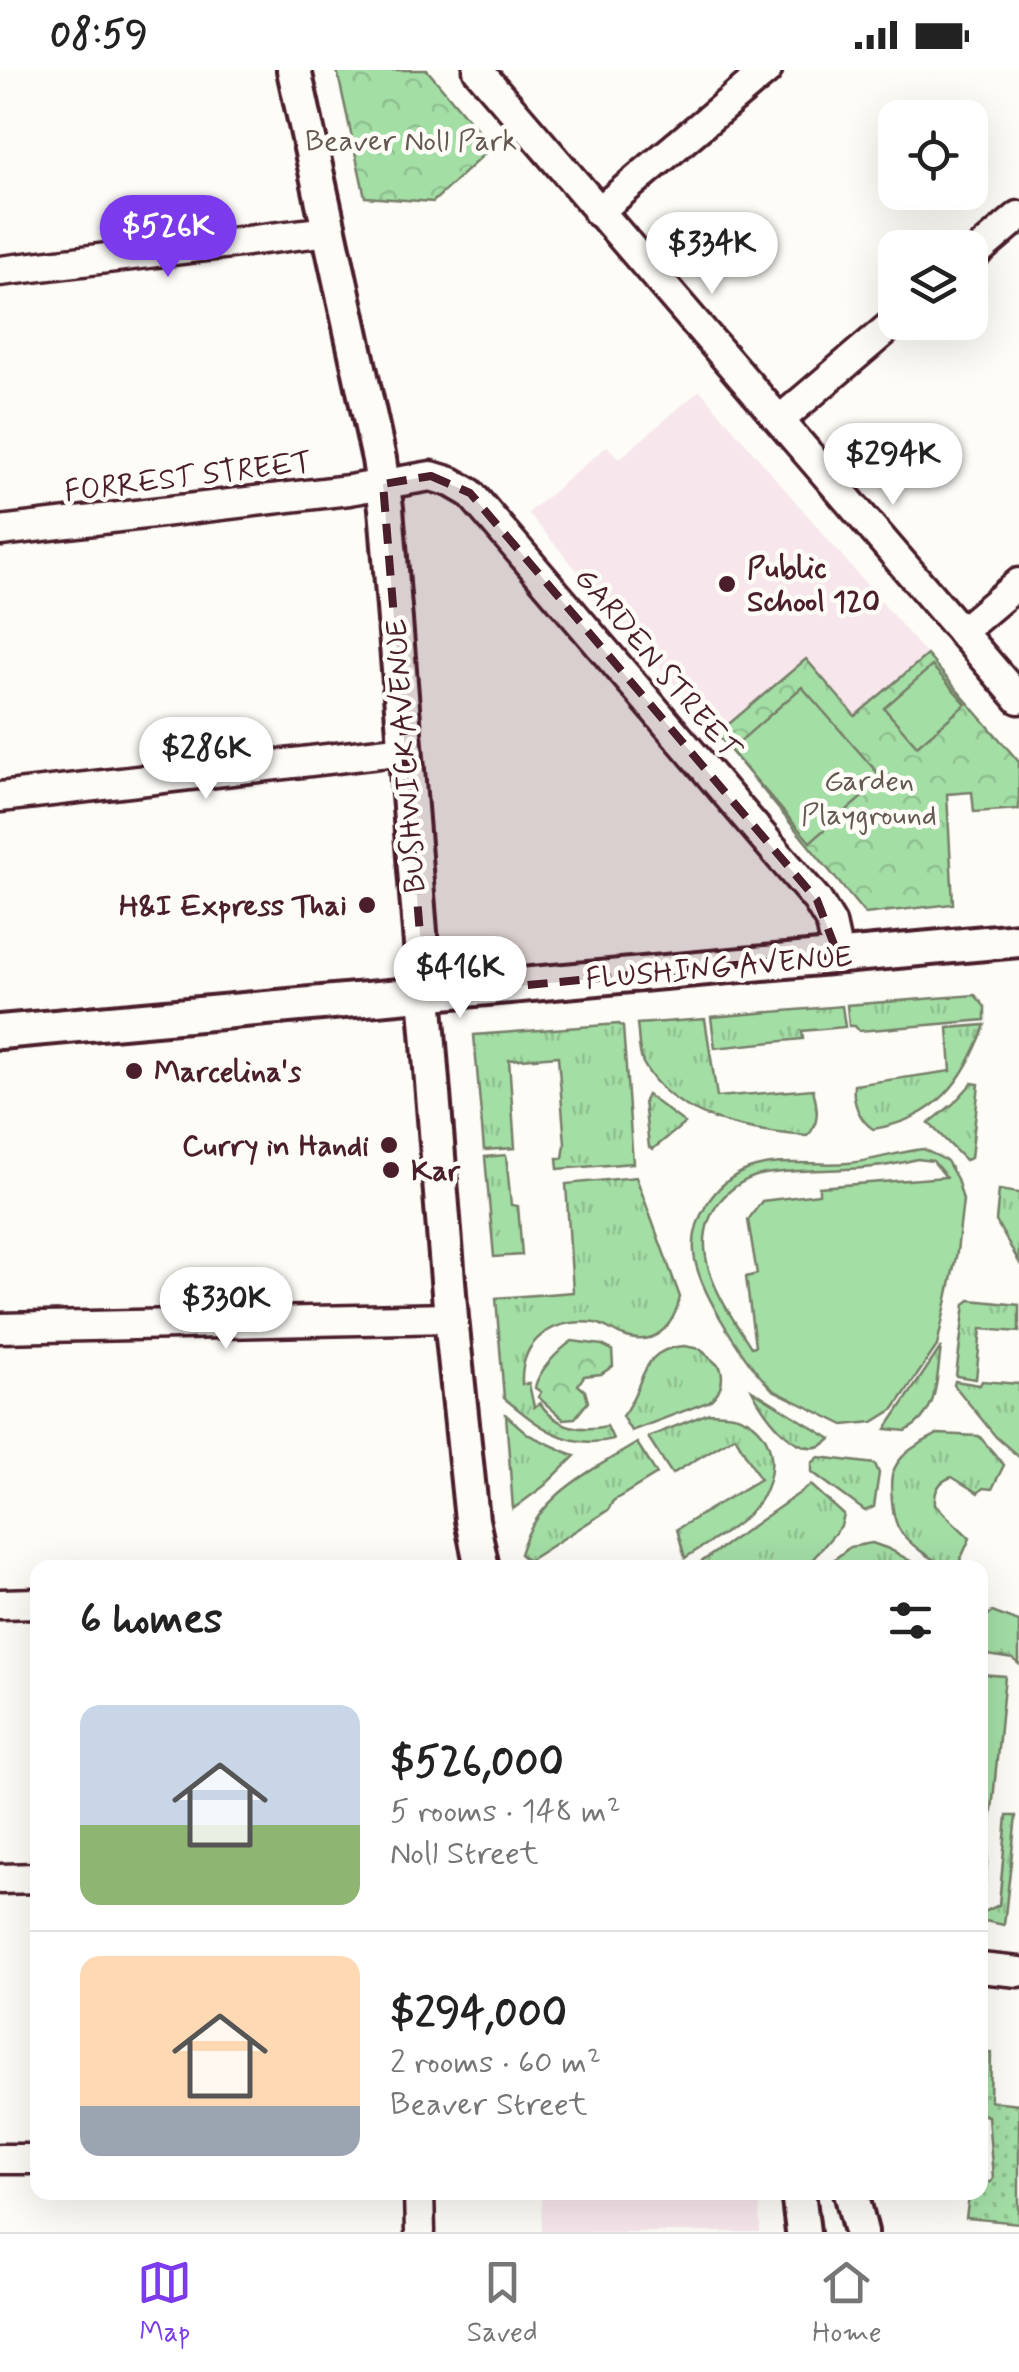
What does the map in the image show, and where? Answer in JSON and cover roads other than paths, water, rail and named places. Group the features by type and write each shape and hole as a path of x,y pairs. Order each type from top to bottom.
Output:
{"main road":[{"name":"BUSHWICK AVENUE","path":"294,70 383,484 452,1318 472,1520 480,1560"},
{"name":"FLUSHING AVENUE","path":"0,1032 1019,940"},
{"path":"799,2200 803,2232"},
{"path":"853,2200 861,2232"}],"street":[{"path":"478,70 1019,699"},
{"path":"598,212 767,70"},
{"path":"988,243 1019,216"},
{"path":"0,271 329,232"},
{"path":"782,420 878,337"},
{"name":"GARDEN STREET","path":"383,484 432,476 470,492 817,900 831,923 838,955"},
{"name":"FORREST STREET","path":"0,531 383,484"},
{"path":"960,632 1019,584"},
{"path":"0,798 405,750"},
{"path":"0,1328 452,1318"},
{"path":"0,1604 30,1603"},
{"path":"0,1878 30,1878"},
{"path":"988,1969 1019,1972"},
{"path":"0,2159 30,2159"},
{"path":"420,2200 420,2232"},
{"path":"811,2200 816,2232"},
{"path":"836,2200 845,2232"}],"place":[{"name":"Public School 120","path":"727,584"},
{"name":"H&I Express Thai","path":"367,905"},
{"name":"Marcelina's","path":"134,1071"},
{"name":"Curry in Handi","path":"389,1145"},
{"name":"Kar","path":"391,1170"}],"park label":[{"name":"Beaver Noll Park","path":"411,140"},
{"name":"Garden Playground","path":"869,797"}]}
